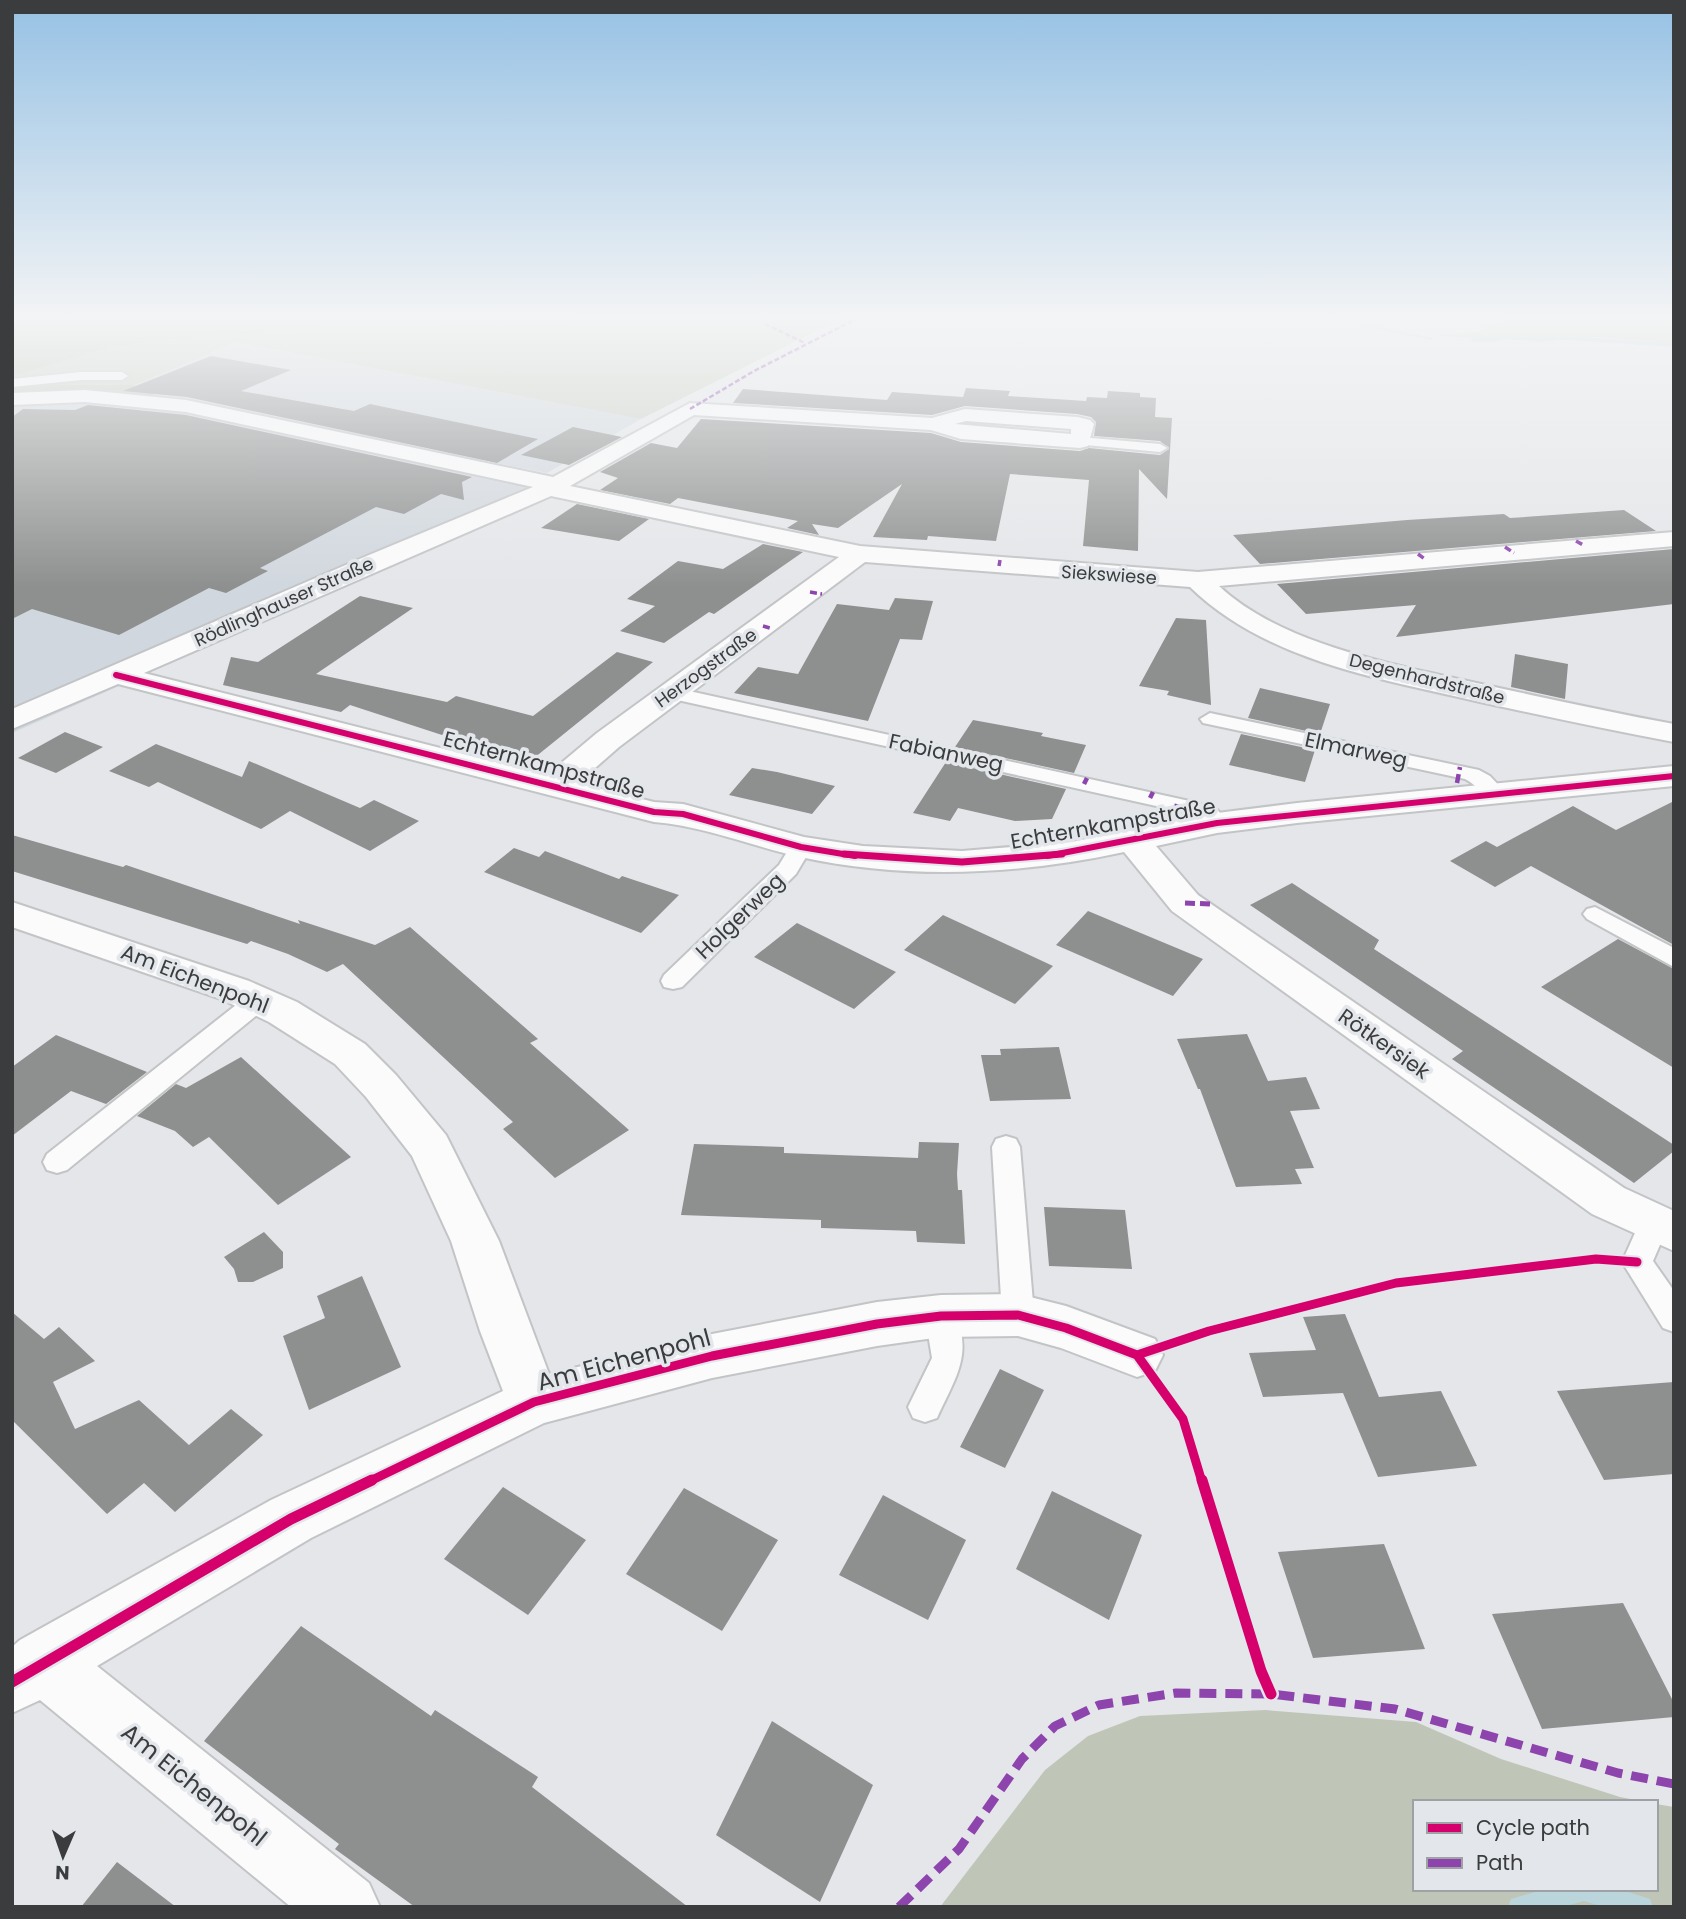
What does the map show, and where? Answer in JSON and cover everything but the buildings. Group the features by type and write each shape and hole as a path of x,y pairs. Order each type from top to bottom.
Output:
{"street":[{"name":"Siekswiese","path":"198,409 860,554 1198,580 1674,539"},
{"name":"Rödlinghauser Straße","path":"12,720 552,487 690,409 933,424 965,415 1080,441"},
{"name":"Herzogstraße","path":"555,785 608,740 860,554"},
{"name":"Degenhardstraße","path":"1198,580 1216,599 1250,619 1290,639 1343,659 1520,702 1674,733"},
{"name":"Echternkampstraße","path":"116,676 654,812 683,814 801,847 863,857 962,862 1019,859 1134,842 1217,824 1674,776"},
{"name":"Rötkersiek","path":"1134,842 1185,903 1597,1193 1664,1228"},
{"name":"Am Eichenpohl","path":"12,914 259,1000 350,1054 381,1086 430,1147 475,1241 505,1331 534,1402"},
{"name":"Am Eichenpohl","path":"345,1907 27,1672 290,1519 534,1402 712,1356 877,1324 941,1316 1018,1315 1066,1328 1137,1355"}],"lane":[{"path":"1080,441 1160,449"},
{"name":"Fabianweg","path":"671,693 1194,808 1208,813 1217,824"},
{"name":"Elmarweg","path":"1210,719 1472,774 1483,780 1495,793"},
{"name":"Holgerweg","path":"673,981 788,869 801,847"},
{"path":"1595,914 1674,959"},
{"path":"66,1151 259,1000"},
{"path":"1006,1147 1018,1315"},
{"name":"Rötkersiek","path":"1664,1228 1637,1262 1674,1318"},
{"path":"925,1407 948,1358 941,1316"}],"shaded area":[{"path":"12,409 182,409 514,483 551,496 12,733"},
{"path":"216,409 586,409 641,419 547,473"},
{"path":"586,409 662,409 641,419"}],"green space":[{"path":"1265,1710 1416,1722 1501,1759 1636,1800 1413,1800 1413,1891 1658,1891 1658,1804 1674,1807 1674,1907 940,1907 1045,1770 1088,1736 1140,1716"}],"waterway":[{"path":"1519,1907 1580,1891"},
{"path":"1587,1891 1642,1907"}],"marked path":[{"path":"1576,541 1585,546"},
{"path":"1505,547 1514,553"},
{"path":"1418,554 1426,560"},
{"path":"999,566 1000,560"},
{"path":"810,592 822,594"},
{"path":"763,626 773,629"},
{"path":"1457,783 1460,767"},
{"path":"1084,784 1087,778"},
{"path":"1150,798 1153,792"},
{"path":"1175,811 1177,804"},
{"path":"1185,903 1210,904"},
{"path":"899,1907 959,1849 1022,1759 1055,1726 1099,1705 1176,1693 1271,1694 1395,1709 1618,1773 1674,1784"}],"cycle path":[{"path":"116,675 654,812 683,814 801,847 863,857 962,862 1019,859 1071,853 1217,823 1674,776"},
{"path":"1137,1355 1209,1331 1396,1283 1596,1259 1637,1262"},
{"path":"12,1682 291,1519 534,1402 712,1356 877,1324 941,1316 1018,1315 1066,1328 1137,1355"},
{"path":"1137,1355 1183,1419 1261,1671 1271,1694"}]}
